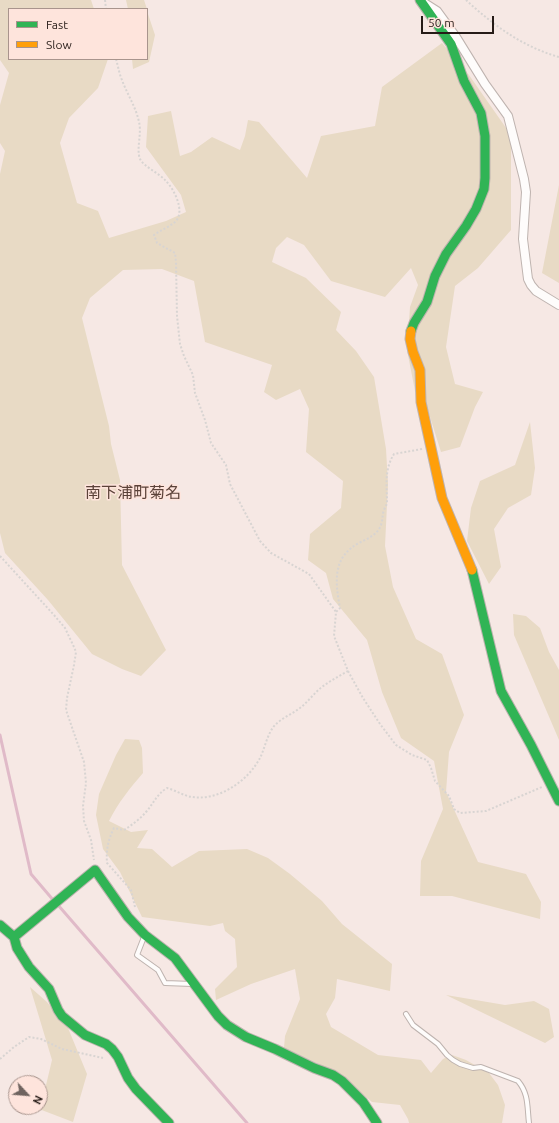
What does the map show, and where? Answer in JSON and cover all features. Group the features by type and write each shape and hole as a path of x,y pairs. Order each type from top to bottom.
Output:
{"street":[{"path":"421,1 437,12 456,37 485,84 508,116 524,178 526,192 523,239 528,279 536,291 559,306"},
{"path":"421,1 451,44 464,82 481,113 485,136 484,159 486,178 484,190 476,209 446,254 435,276 427,302 414,323 411,332 410,339 412,352 420,370 420,402 442,498 471,565 501,691 559,801"},
{"path":"14,937 95,870 118,903 145,935 171,954 218,1016 227,1025 246,1037 337,1078 357,1095 377,1123"},
{"path":"0,925 14,937 17,948 28,967 41,978 49,989 62,1016 85,1035 106,1044 112,1049 118,1057 128,1078 136,1089 168,1123"}],"lane":[{"path":"145,935 137,955 158,970 165,983 195,984"},
{"path":"406,1014 413,1025 438,1044 453,1060 473,1068 481,1067 518,1081 522,1086 527,1099 529,1123"}],"path":[{"path":"466,0 489,20 516,39 545,53 559,57"},
{"path":"116,60 121,79 140,124 140,157 143,164 154,170 167,182 177,200 180,209 179,215 175,222 154,235 157,243 175,253 176,316 180,344 193,375 195,393 205,420 211,443 226,465 230,484 260,541 271,553 309,574 336,612"},
{"path":"431,448 394,454 390,459 387,469 387,504 384,511 382,524 378,532 348,550 341,558 338,569 337,588 340,608 336,612 334,636 348,671 380,724 396,745 412,755 427,760 435,781 449,796 454,809 460,813 486,812 550,784"},
{"path":"0,556 65,628 76,652 66,710 84,762 86,783 83,806 84,821 91,840 95,870"},
{"path":"135,909 131,890 107,863 106,850 114,828 124,830 136,822 147,811 159,793 167,788 176,790 191,797 202,797 218,794 234,787 254,768 274,726 280,720 302,706 321,687 348,671"},
{"path":"0,1059 29,1037 41,1039 62,1049 103,1058"}],"shaded area":[{"path":"0,0 91,0 94,8 8,8 8,60 108,60 98,88 69,118 60,143 77,203 98,211 109,238 166,221 186,212 181,195 146,147 148,116 171,111 180,156 191,152 212,137 240,150 245,136 248,120 259,122 307,178 321,136 375,126 382,87 442,43 469,75 511,135 511,230 478,268 455,286 446,347 455,384 483,392 475,407 460,447 441,452 426,404 415,391 407,350 410,307 418,285 411,268 385,297 331,281 304,245 287,237 276,248 272,262 306,278 341,312 336,330 356,351 374,377 386,449 388,484 385,546 393,587 416,639 442,654 464,715 449,752 446,792 478,862 526,874 541,902 540,919 452,896 420,896 421,861 443,809 434,761 401,738 382,692 367,640 333,599 326,573 308,560 310,534 341,508 343,481 306,452 309,409 300,389 276,400 264,392 272,365 205,342 194,281 162,269 123,270 90,298 82,318 109,426 111,444 120,480 122,565 166,650 141,676 122,669 92,654 48,600 5,553 0,533 0,174 5,151 0,143 0,105 9,73 0,60"},
{"path":"126,0 144,0 147,8 128,8"},
{"path":"148,14 155,35 149,62 133,69 132,60 148,60"},
{"path":"559,185 559,283 542,273"},
{"path":"530,422 535,468 531,495 508,508 494,529 501,567 489,584 467,541 471,508 480,481 515,465"},
{"path":"513,614 526,616 540,628 549,652 559,670 559,740 514,635"},
{"path":"125,739 139,740 142,748 143,773 124,796 109,821 131,832 148,830 137,848 152,849 172,867 199,851 247,849 268,858 290,874 322,901 342,924 392,964 390,991 337,979 335,998 326,1014 331,1027 378,1055 421,1060 431,1073 443,1059 452,1055 466,1060 489,1073 498,1085 505,1105 502,1123 409,1123 400,1105 372,1102 336,1072 284,1048 285,1036 300,999 295,969 251,984 216,1000 215,989 237,967 235,939 225,931 223,923 210,926 142,917 120,872 103,849 96,815 99,794 116,755"},
{"path":"30,987 47,1002 68,1028 87,1074 73,1122 48,1112 48,1077 52,1060"},
{"path":"446,995 505,1005 534,1001 549,1009 554,1037 545,1043"}],"waterway":[{"path":"0,735 31,874 54,901"},
{"path":"58,905 247,1123"}],"traffic: fast":[{"path":"411,331 414,323 427,302 435,276 446,254 476,209 484,189 485,178 485,136 481,113 464,81 451,44 420,0"},
{"path":"472,570 501,691 531,745 559,801"},
{"path":"14,937 95,870 128,917 145,935 175,958 218,1016 227,1025 246,1037 333,1075 342,1081 363,1102 377,1123"},
{"path":"0,925 14,937 17,948 29,967 49,989 62,1016 85,1035 106,1044 112,1049 118,1057 128,1078 136,1089 169,1123"}],"traffic: slow":[{"path":"411,331 410,339 420,370 421,402 442,498 472,570"}],"district":[{"name":"南下浦町菊名","path":"133,493"}]}
